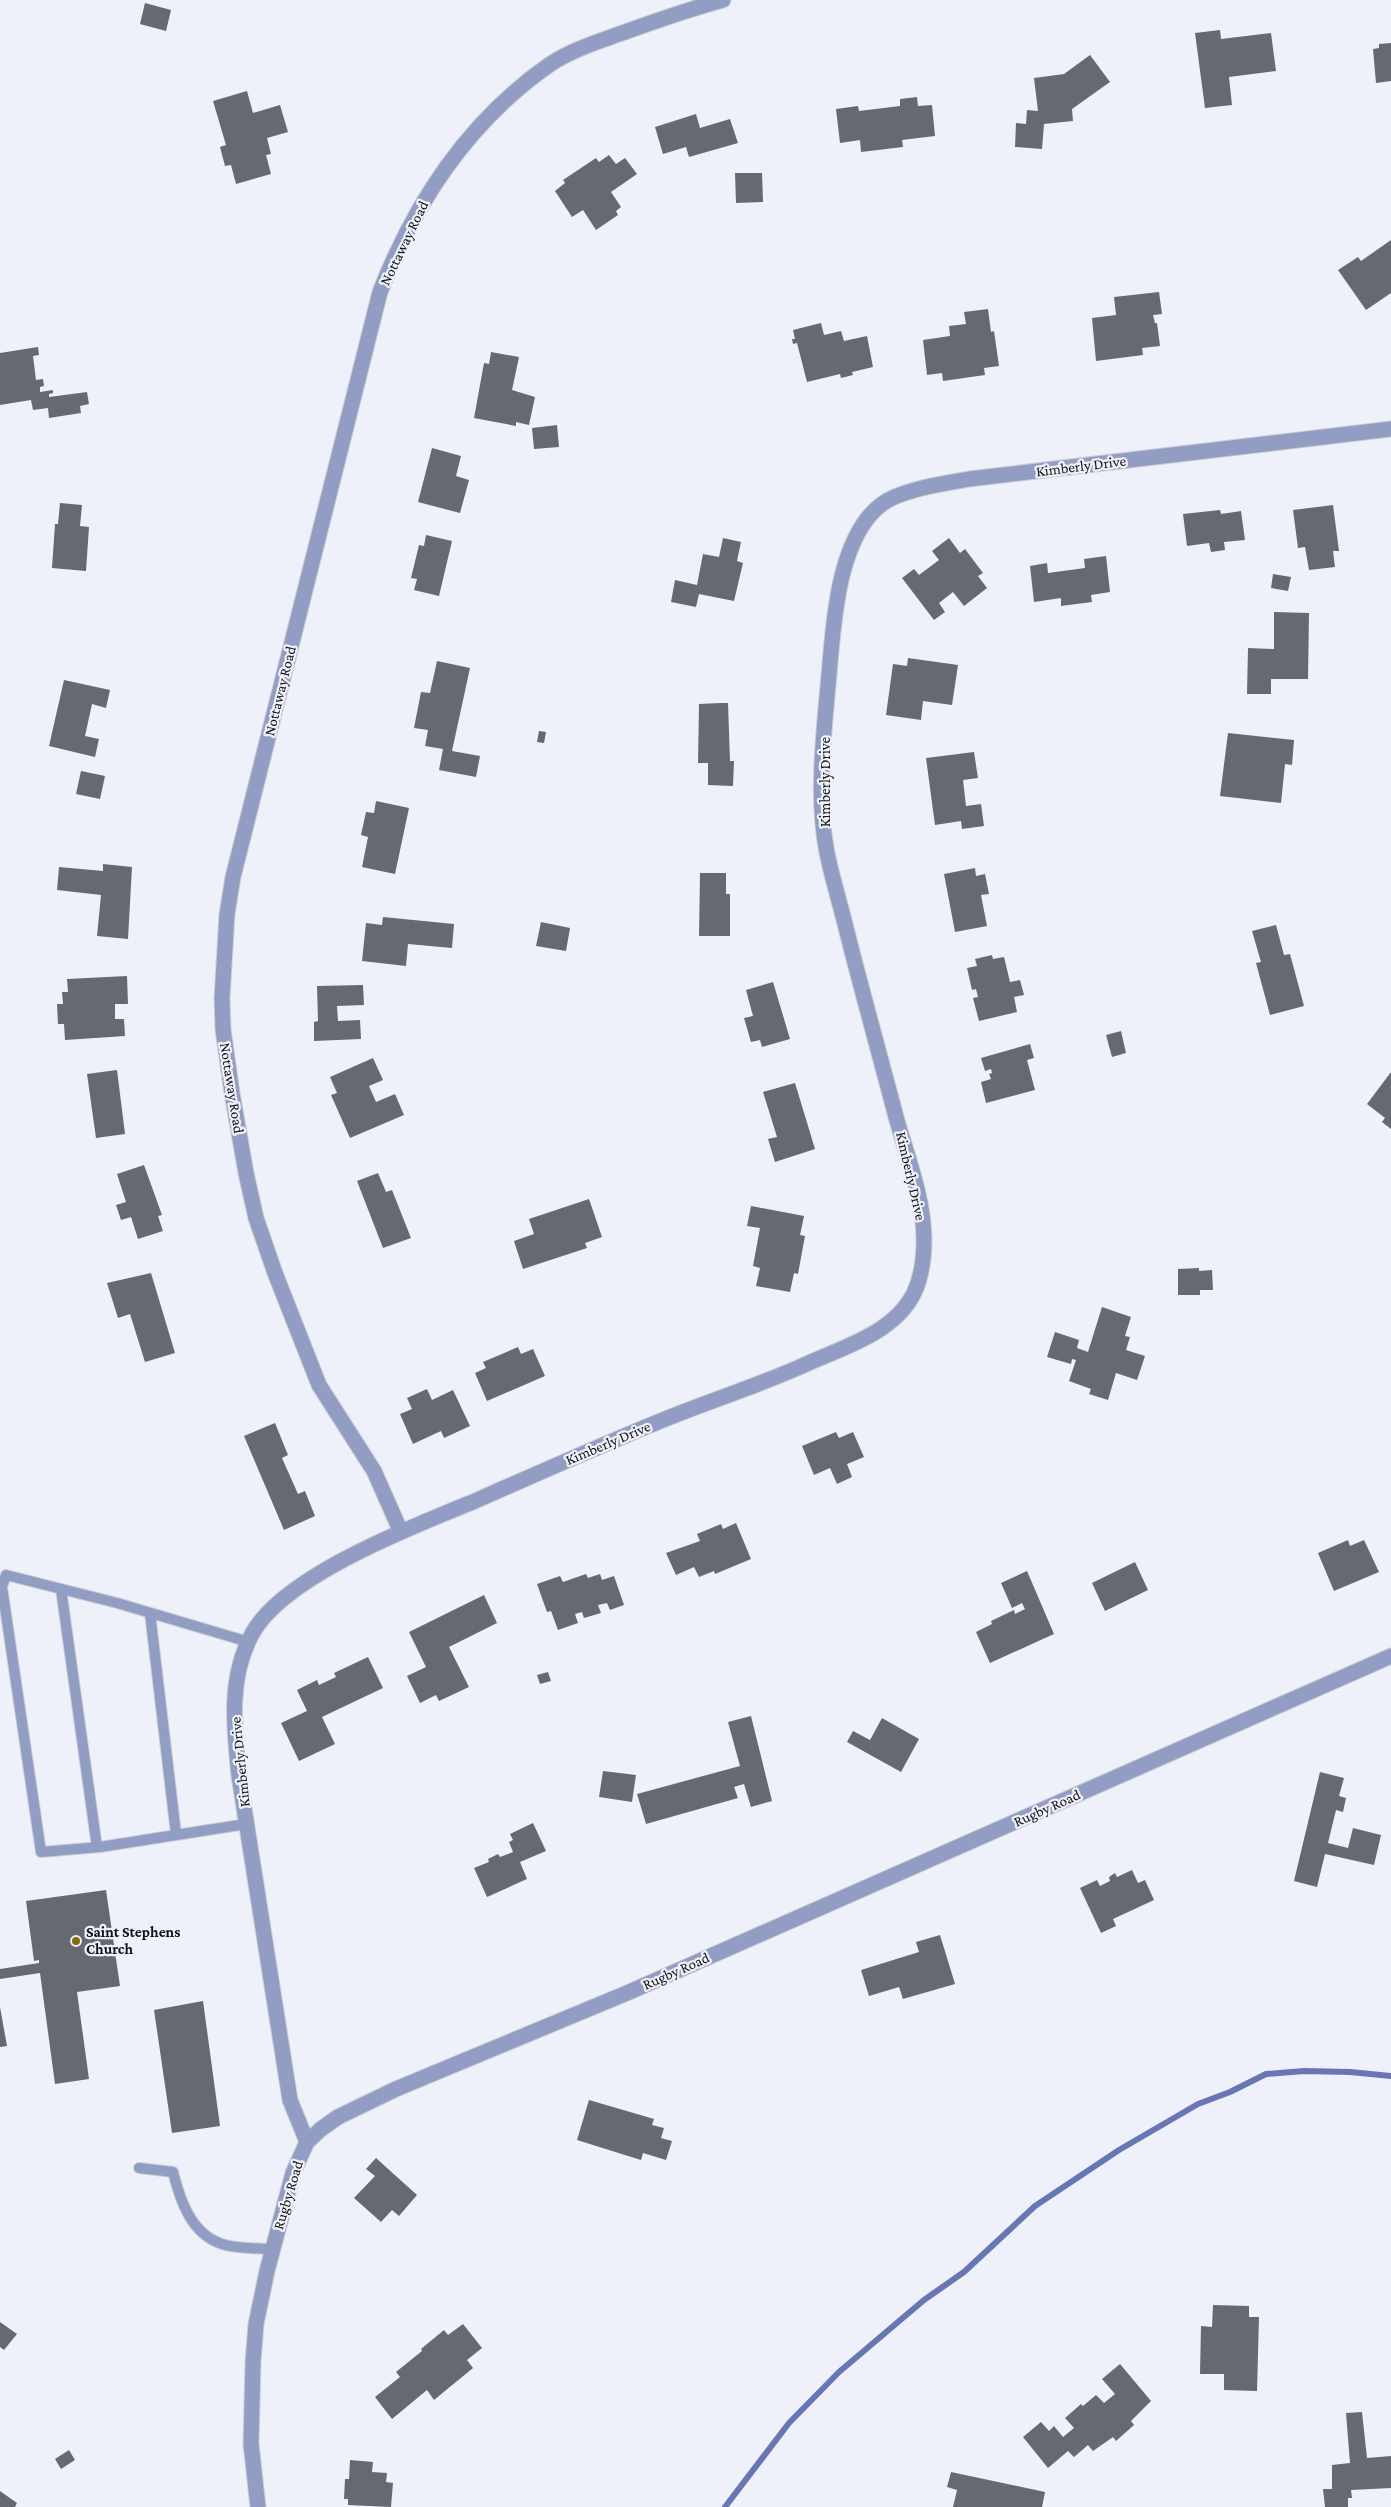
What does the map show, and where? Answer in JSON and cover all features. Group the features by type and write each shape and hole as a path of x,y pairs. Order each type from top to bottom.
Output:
{"street":[{"name":"Nottaway Road","path":"401,1532 374,1471 319,1385 275,1273 256,1218 232,1093 223,1028 222,998 227,924 233,877 380,292 390,267 430,191 446,165 474,132 516,92 550,64 578,50 695,7 723,0"},
{"name":"Kimberly Drive","path":"308,2142 290,2100 246,1824 235,1738 234,1699 241,1659 253,1631 272,1606 289,1593 316,1575 401,1532 660,1421 785,1373 878,1330 902,1311 913,1295 921,1274 924,1239 917,1192 826,851 822,805 823,748 833,633 844,567 863,523 884,502 919,490 969,479 1391,429"},
{"name":"Rugby Road","path":"258,2507 252,2444 253,2362 256,2324 272,2249 293,2173 308,2142 320,2129 338,2117 396,2089 627,1993 1391,1656"}],"lane":[{"path":"246,1824 97,1847 42,1852 2,1587 6,1575 150,1613 249,1642"},
{"path":"61,1589 97,1847"},
{"path":"150,1613 176,1834"},
{"path":"139,2168 173,2172 180,2200 198,2229 221,2244 272,2249"}],"building":[{"path":"145,3 171,10 166,31 140,24"},
{"path":"1220,30 1221,39 1271,33 1276,71 1229,77 1232,105 1205,108 1195,33"},
{"path":"1391,43 1391,81 1376,83 1373,49 1379,48 1379,44"},
{"path":"1090,55 1110,82 1072,109 1073,121 1044,124 1042,149 1015,147 1016,123 1026,124 1027,110 1038,111 1034,78 1064,74"},
{"path":"247,91 253,113 280,105 288,132 267,138 271,154 266,155 271,174 236,184 231,165 225,166 220,147 226,145 213,101"},
{"path":"917,97 918,106 932,105 935,136 902,140 903,147 861,152 860,140 840,143 836,109 858,106 859,111 900,106 900,99"},
{"path":"696,114 700,128 730,119 738,143 689,157 686,147 663,154 655,127"},
{"path":"609,155 616,164 625,158 637,174 611,192 621,207 616,211 618,215 596,230 583,210 572,217 555,191 565,183 563,180 596,158 599,162"},
{"path":"735,173 762,173 763,202 736,203"},
{"path":"1391,240 1391,293 1366,310 1338,270 1358,257 1361,261"},
{"path":"1159,292 1162,314 1153,315 1155,323 1157,323 1160,346 1142,348 1143,355 1096,361 1092,318 1116,315 1114,297"},
{"path":"988,309 991,332 994,331 999,366 984,368 985,375 943,381 942,373 927,375 923,340 950,336 949,326 966,324 964,312"},
{"path":"821,323 824,335 841,331 844,341 867,336 873,367 852,372 853,375 841,378 840,374 807,382 797,343 793,344 792,339 795,339 793,330"},
{"path":"38,347 39,355 33,356 36,380 43,379 44,386 40,387 40,392 53,390 49,397 87,392 89,404 80,406 81,413 49,418 48,408 33,410 31,400 0,405 0,353"},
{"path":"491,352 519,357 512,390 535,397 529,425 516,422 516,426 474,418 484,363 489,364"},
{"path":"557,425 559,447 534,449 532,428"},
{"path":"432,448 461,456 456,476 469,480 460,513 418,502"},
{"path":"60,503 82,505 80,526 89,527 86,571 52,568 55,524 58,524"},
{"path":"1333,505 1339,551 1333,551 1335,567 1309,570 1305,547 1298,548 1293,510"},
{"path":"1220,510 1221,514 1241,511 1245,540 1224,542 1225,550 1211,552 1209,543 1187,546 1183,514"},
{"path":"426,535 452,541 439,596 414,590 417,579 411,578 419,545 424,546"},
{"path":"723,538 741,542 737,561 743,563 734,601 699,594 696,607 671,602 675,580 697,585 703,554 719,557"},
{"path":"949,538 960,553 965,549 983,573 978,576 987,588 964,606 953,592 939,603 945,612 934,620 902,578 914,569 919,575 939,560 932,551"},
{"path":"1106,556 1110,592 1091,595 1092,602 1061,606 1061,598 1034,602 1030,566 1047,563 1048,573 1085,568 1084,559"},
{"path":"1273,574 1291,577 1288,591 1271,588"},
{"path":"1274,612 1309,613 1308,679 1271,679 1271,694 1247,694 1248,648 1274,649"},
{"path":"908,658 958,665 952,705 923,701 921,720 886,715 893,664 907,666"},
{"path":"437,661 470,668 452,751 480,756 476,777 439,770 443,749 425,746 428,730 414,728 421,692 430,693"},
{"path":"64,680 110,690 106,708 92,704 85,736 99,739 95,757 49,746"},
{"path":"728,703 730,761 734,761 733,786 708,785 708,763 698,763 699,704"},
{"path":"539,731 546,732 544,743 537,742"},
{"path":"1228,733 1294,740 1292,765 1285,764 1281,803 1220,796"},
{"path":"974,752 978,778 963,780 966,806 981,804 984,826 962,829 961,821 935,825 926,758"},
{"path":"81,771 105,776 100,799 76,794"},
{"path":"376,801 409,808 395,874 362,867 368,837 361,835 366,812 374,813"},
{"path":"103,864 132,867 128,939 97,936 101,895 57,890 59,867 103,871"},
{"path":"975,868 976,876 985,874 989,894 981,895 987,926 955,932 944,874"},
{"path":"700,873 726,873 726,894 730,894 730,936 699,936"},
{"path":"383,917 454,924 452,948 408,944 406,966 362,961 366,923 382,925"},
{"path":"541,922 570,928 566,951 536,946"},
{"path":"1276,925 1284,955 1290,954 1304,1006 1270,1015 1256,963 1261,962 1252,931"},
{"path":"992,955 993,959 1004,957 1010,982 1020,980 1024,995 1014,997 1017,1012 979,1021 973,998 978,997 976,989 972,990 967,968 977,966 975,959"},
{"path":"127,976 128,1004 115,1004 115,1019 124,1019 125,1036 65,1040 64,1024 58,1024 57,1004 63,1004 62,992 68,992 67,979"},
{"path":"773,982 790,1039 762,1047 760,1040 751,1042 744,1018 753,1016 746,990"},
{"path":"363,985 364,1005 337,1006 338,1021 360,1020 361,1039 314,1041 314,1022 318,1021 317,986"},
{"path":"1121,1031 1126,1053 1112,1057 1106,1035"},
{"path":"1030,1044 1034,1058 1027,1060 1035,1090 986,1103 981,1082 991,1079 989,1074 992,1073 991,1069 985,1071 981,1058"},
{"path":"373,1058 383,1080 369,1086 376,1102 395,1094 404,1115 350,1138 331,1095 337,1093 330,1077"},
{"path":"117,1070 125,1134 96,1138 87,1074"},
{"path":"1391,1072 1391,1129 1382,1122 1385,1118 1367,1104"},
{"path":"795,1083 815,1149 775,1162 768,1139 777,1137 763,1092"},
{"path":"144,1165 162,1215 158,1216 163,1231 138,1239 131,1217 121,1220 116,1205 126,1202 117,1174"},
{"path":"378,1173 386,1192 392,1190 411,1238 383,1248 357,1181"},
{"path":"589,1199 602,1237 585,1243 587,1248 523,1269 514,1241 534,1234 529,1219"},
{"path":"751,1206 804,1216 800,1235 805,1236 798,1274 794,1273 790,1292 756,1286 760,1268 753,1266 760,1228 747,1226"},
{"path":"1199,1268 1199,1271 1212,1270 1213,1290 1200,1290 1200,1295 1178,1295 1178,1269"},
{"path":"151,1273 175,1353 145,1362 130,1314 118,1318 107,1283"},
{"path":"1102,1307 1131,1317 1125,1336 1130,1337 1126,1350 1145,1356 1137,1380 1116,1373 1108,1400 1089,1394 1091,1389 1069,1381 1076,1360 1072,1359 1071,1364 1047,1357 1055,1332 1079,1340 1077,1348 1088,1352"},
{"path":"518,1347 521,1354 533,1349 545,1376 487,1401 475,1373 486,1368 483,1362"},
{"path":"427,1389 432,1400 453,1390 470,1426 444,1438 441,1431 413,1444 400,1414 412,1409 407,1398"},
{"path":"275,1423 288,1455 282,1458 298,1494 305,1491 315,1516 284,1530 244,1436"},
{"path":"836,1432 839,1438 853,1432 864,1457 847,1464 852,1477 837,1484 830,1468 814,1475 802,1446"},
{"path":"736,1523 751,1559 715,1574 714,1571 699,1577 694,1567 676,1575 666,1553 700,1541 697,1534 721,1524 723,1529"},
{"path":"1348,1540 1350,1546 1364,1540 1379,1572 1334,1591 1318,1553"},
{"path":"1135,1562 1148,1590 1105,1611 1092,1583"},
{"path":"1027,1571 1054,1634 990,1663 976,1632 992,1624 991,1621 1014,1610 1015,1614 1025,1609 1022,1603 1012,1608 1001,1583"},
{"path":"586,1574 588,1578 600,1574 602,1580 614,1576 624,1605 610,1610 607,1603 598,1605 601,1613 584,1618 582,1612 575,1614 578,1623 558,1630 551,1611 547,1612 537,1584 560,1576 563,1582"},
{"path":"484,1595 497,1623 449,1647 469,1687 439,1701 436,1695 420,1703 407,1676 426,1667 409,1632"},
{"path":"368,1657 383,1688 322,1717 335,1744 299,1761 281,1723 307,1711 297,1690 317,1680 319,1685 336,1677 334,1673"},
{"path":"548,1672 551,1681 540,1684 537,1675"},
{"path":"751,1716 772,1801 751,1807 744,1784 734,1787 738,1798 646,1824 637,1794 740,1766 728,1722"},
{"path":"882,1718 919,1739 901,1772 847,1742 853,1731 870,1740"},
{"path":"603,1771 636,1775 632,1802 599,1797"},
{"path":"1320,1772 1344,1778 1339,1796 1346,1798 1343,1812 1336,1810 1328,1843 1348,1848 1353,1828 1381,1835 1374,1865 1325,1854 1317,1887 1294,1881"},
{"path":"533,1823 546,1851 520,1862 527,1879 487,1897 474,1868 489,1862 488,1859 498,1854 500,1857 513,1852 509,1842 513,1840 510,1834"},
{"path":"1132,1870 1138,1883 1145,1880 1154,1900 1113,1919 1116,1926 1101,1933 1080,1888 1097,1880 1100,1886 1110,1881 1109,1877 1115,1873 1117,1877"},
{"path":"106,1890 120,1986 77,1992 89,2079 55,2084 40,1973 0,1979 0,1969 39,1963 39,1960 34,1961 26,1901"},
{"path":"940,1935 955,1984 903,1999 899,1987 869,1996 861,1970 919,1952 916,1942"},
{"path":"203,2001 220,2126 172,2133 154,2010"},
{"path":"0,2007 7,2046 0,2047"},
{"path":"589,2100 654,2119 652,2125 664,2128 661,2138 672,2141 666,2160 643,2153 641,2160 577,2140"},
{"path":"376,2158 417,2195 399,2216 392,2210 381,2222 354,2198 375,2176 366,2169"},
{"path":"1213,2305 1249,2306 1249,2317 1259,2317 1257,2391 1224,2390 1224,2374 1200,2374 1201,2326 1212,2327"},
{"path":"0,2322 17,2334 4,2350 0,2347"},
{"path":"463,2324 482,2348 467,2360 473,2368 434,2400 427,2390 392,2419 375,2397 400,2377 396,2372 422,2351 421,2349 444,2330 448,2335"},
{"path":"1120,2364 1151,2401 1131,2421 1134,2425 1116,2441 1113,2437 1093,2451 1088,2445 1074,2457 1068,2451 1048,2468 1023,2437 1041,2422 1049,2431 1054,2426 1063,2437 1074,2428 1065,2418 1081,2404 1083,2406 1096,2395 1104,2403 1115,2394 1102,2379"},
{"path":"1362,2412 1367,2458 1391,2456 1391,2488 1351,2490 1352,2498 1348,2498 1348,2507 1325,2507 1323,2489 1332,2489 1332,2465 1350,2463 1346,2413"},
{"path":"69,2450 75,2460 61,2469 55,2459"},
{"path":"350,2460 373,2462 372,2472 387,2473 386,2482 393,2483 391,2507 348,2505 348,2499 344,2499 345,2479 349,2479"},
{"path":"951,2472 1045,2492 1042,2507 953,2507 957,2490 947,2487"},
{"path":"0,2491 17,2503 15,2507 0,2507"}],"waterway":[{"path":"725,2507 789,2423 839,2372 924,2300 964,2272 1035,2206 1119,2150 1198,2104 1230,2092 1266,2074 1304,2071 1350,2072 1391,2076"}],"place":[{"name":"Saint Stephens Church","path":"76,1941"}]}
